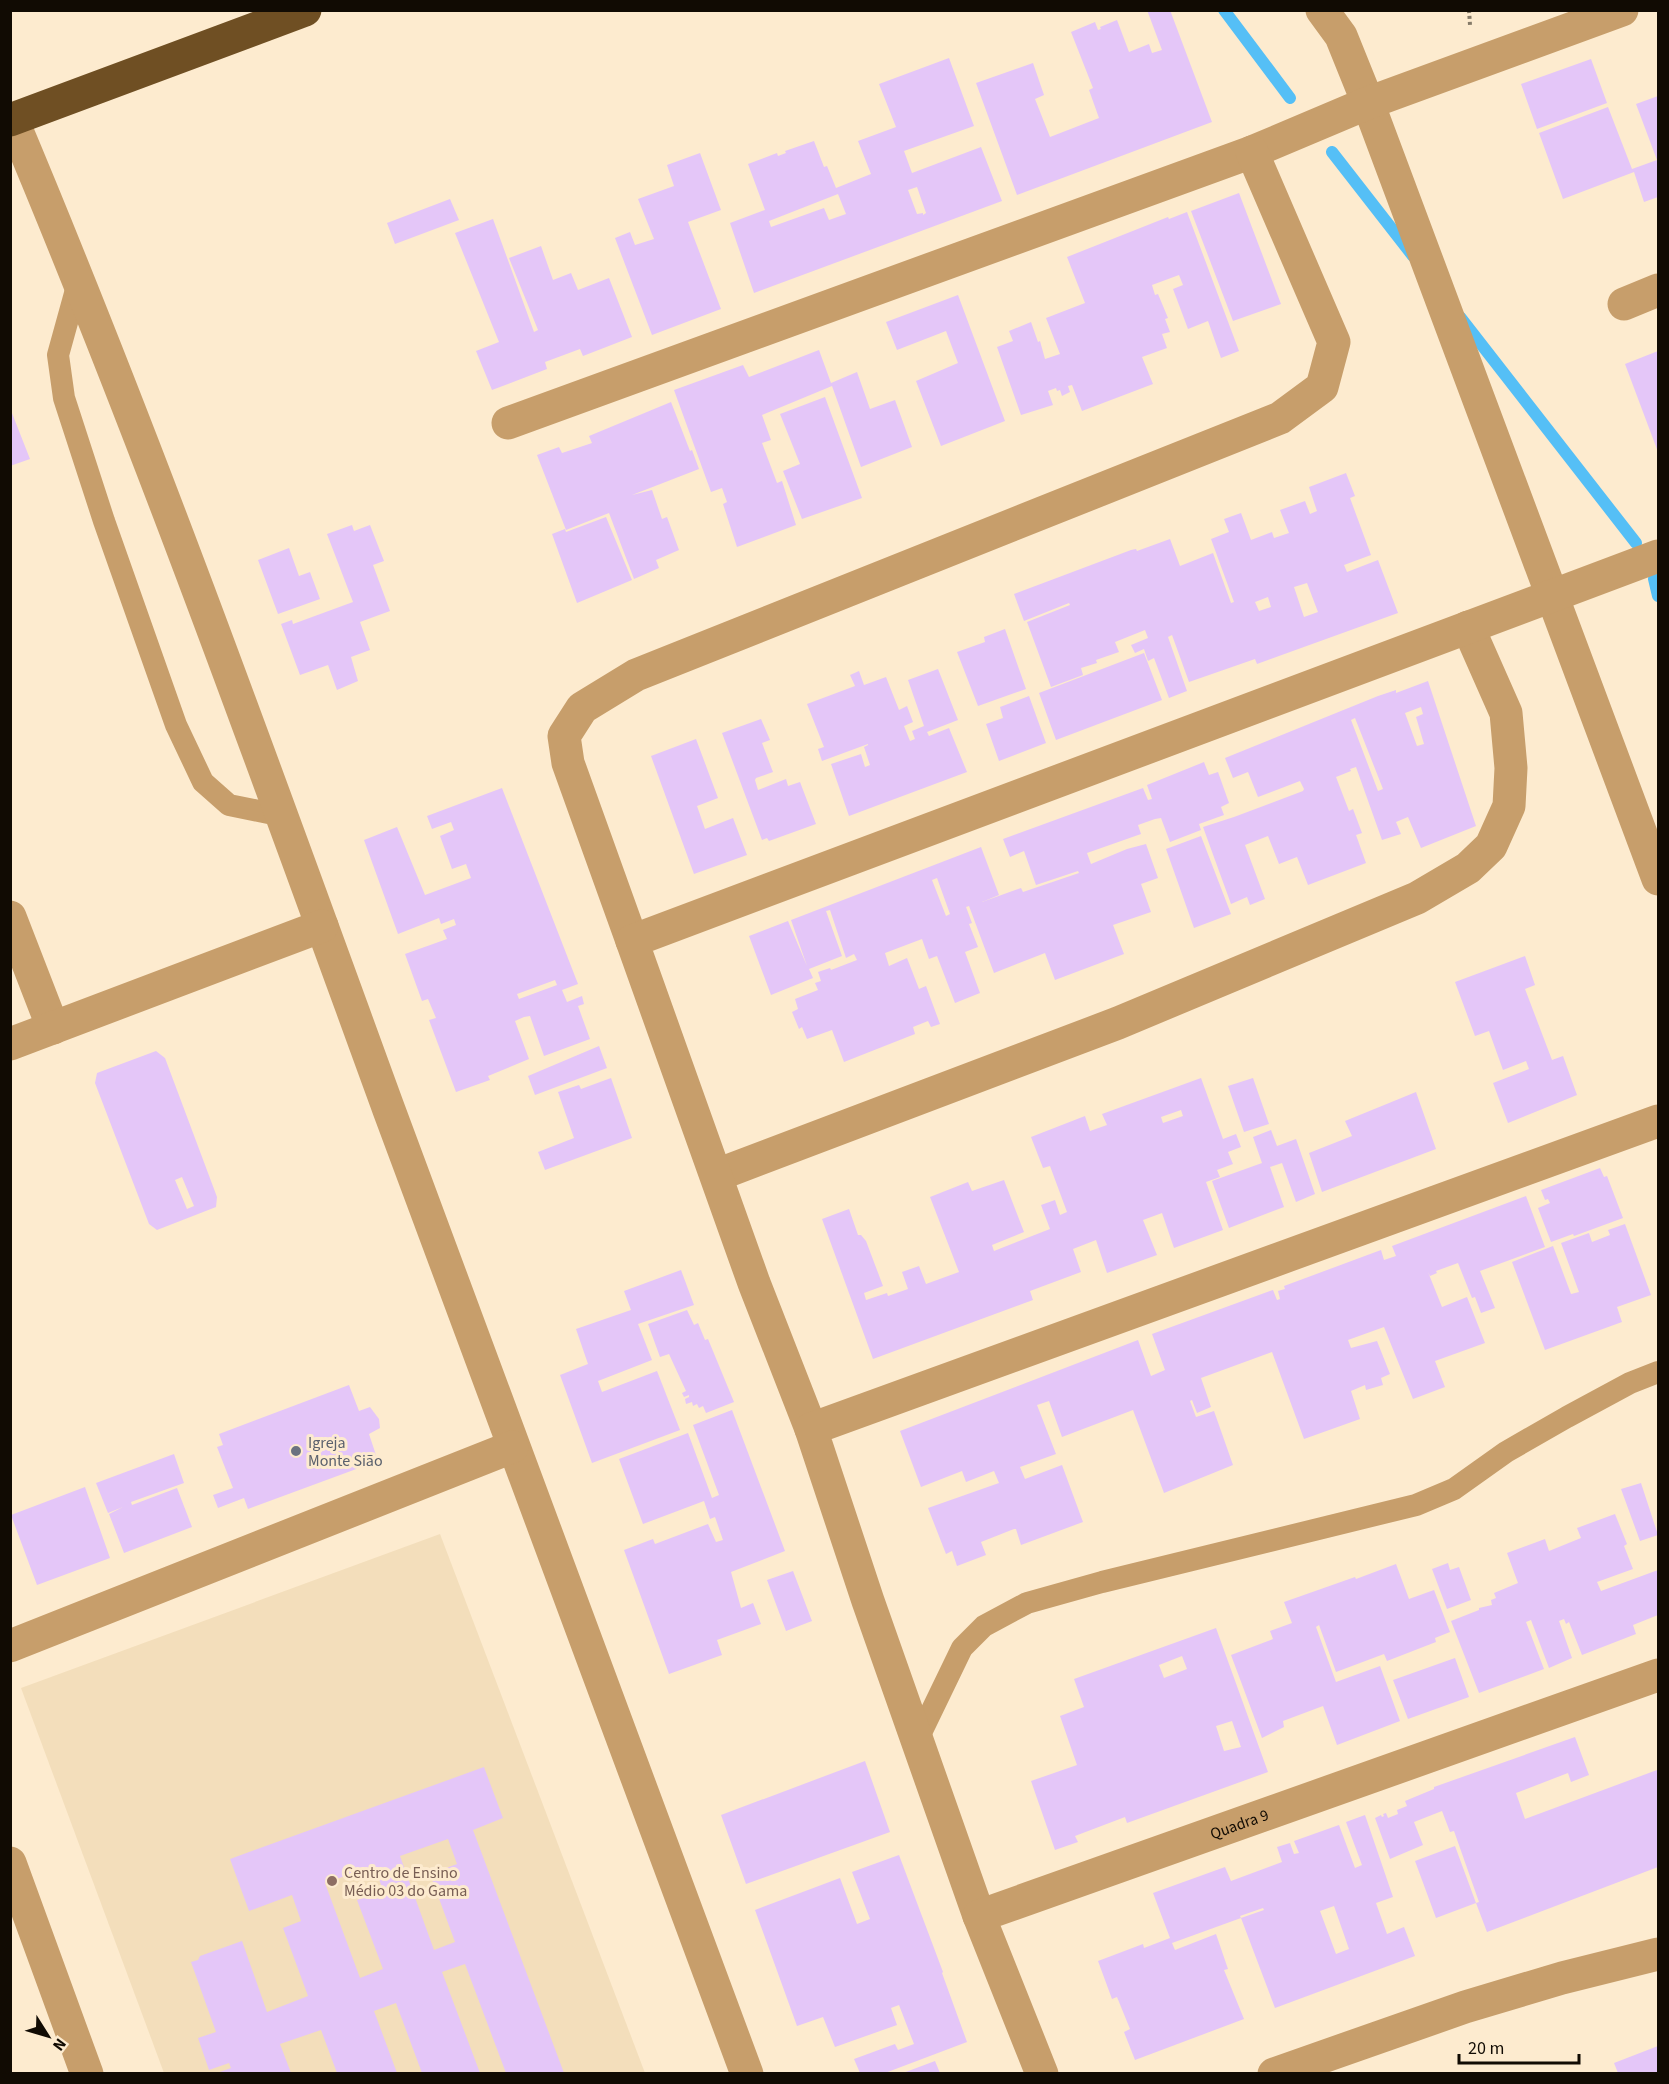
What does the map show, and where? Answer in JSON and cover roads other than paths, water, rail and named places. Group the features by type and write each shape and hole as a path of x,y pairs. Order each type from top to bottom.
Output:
{"highway":[{"path":"11,120 305,10"}],"street":[{"path":"508,423 1252,152 1368,103 1622,10"},
{"path":"1334,19 1368,103 1656,864"},
{"path":"11,120 79,279 283,816 512,1447 747,2073"},
{"path":"1041,2073 979,1916 868,1601 811,1429 754,1283 568,763 564,736 582,708 636,675 1280,418 1322,387 1334,342 1252,152"},
{"path":"1623,304 1659,290"},
{"path":"632,941 1659,556"},
{"path":"717,1175 1118,1023 1417,898 1468,868 1491,846 1509,806 1511,768 1506,713 1468,627"},
{"path":"10,917 53,1028"},
{"path":"10,1044 322,926"},
{"path":"811,1429 1659,1121"},
{"path":"10,1646 512,1447"},
{"name":"Quadra 9","path":"979,1916 1659,1675"},
{"path":"10,1863 87,2073"},
{"path":"1274,2073 1465,2007 1562,1978 1659,1954"}],"lane":[{"path":"79,279 58,355 64,398 104,521 176,725 203,782 229,805 283,816"},
{"path":"918,1739 962,1648 984,1626 1027,1603 1102,1582 1416,1505 1454,1489 1506,1452 1567,1417 1630,1383 1659,1372"}],"waterway":[{"path":"1224,10 1290,98"},
{"path":"1332,152 1413,256"},
{"path":"1460,317 1636,543"},
{"path":"1654,579 1658,596"}],"place":[{"name":"Igreja Monte Sião","path":"296,1451"},
{"name":"Centro de Ensino Médio 03 do Gama","path":"332,1881"}]}
